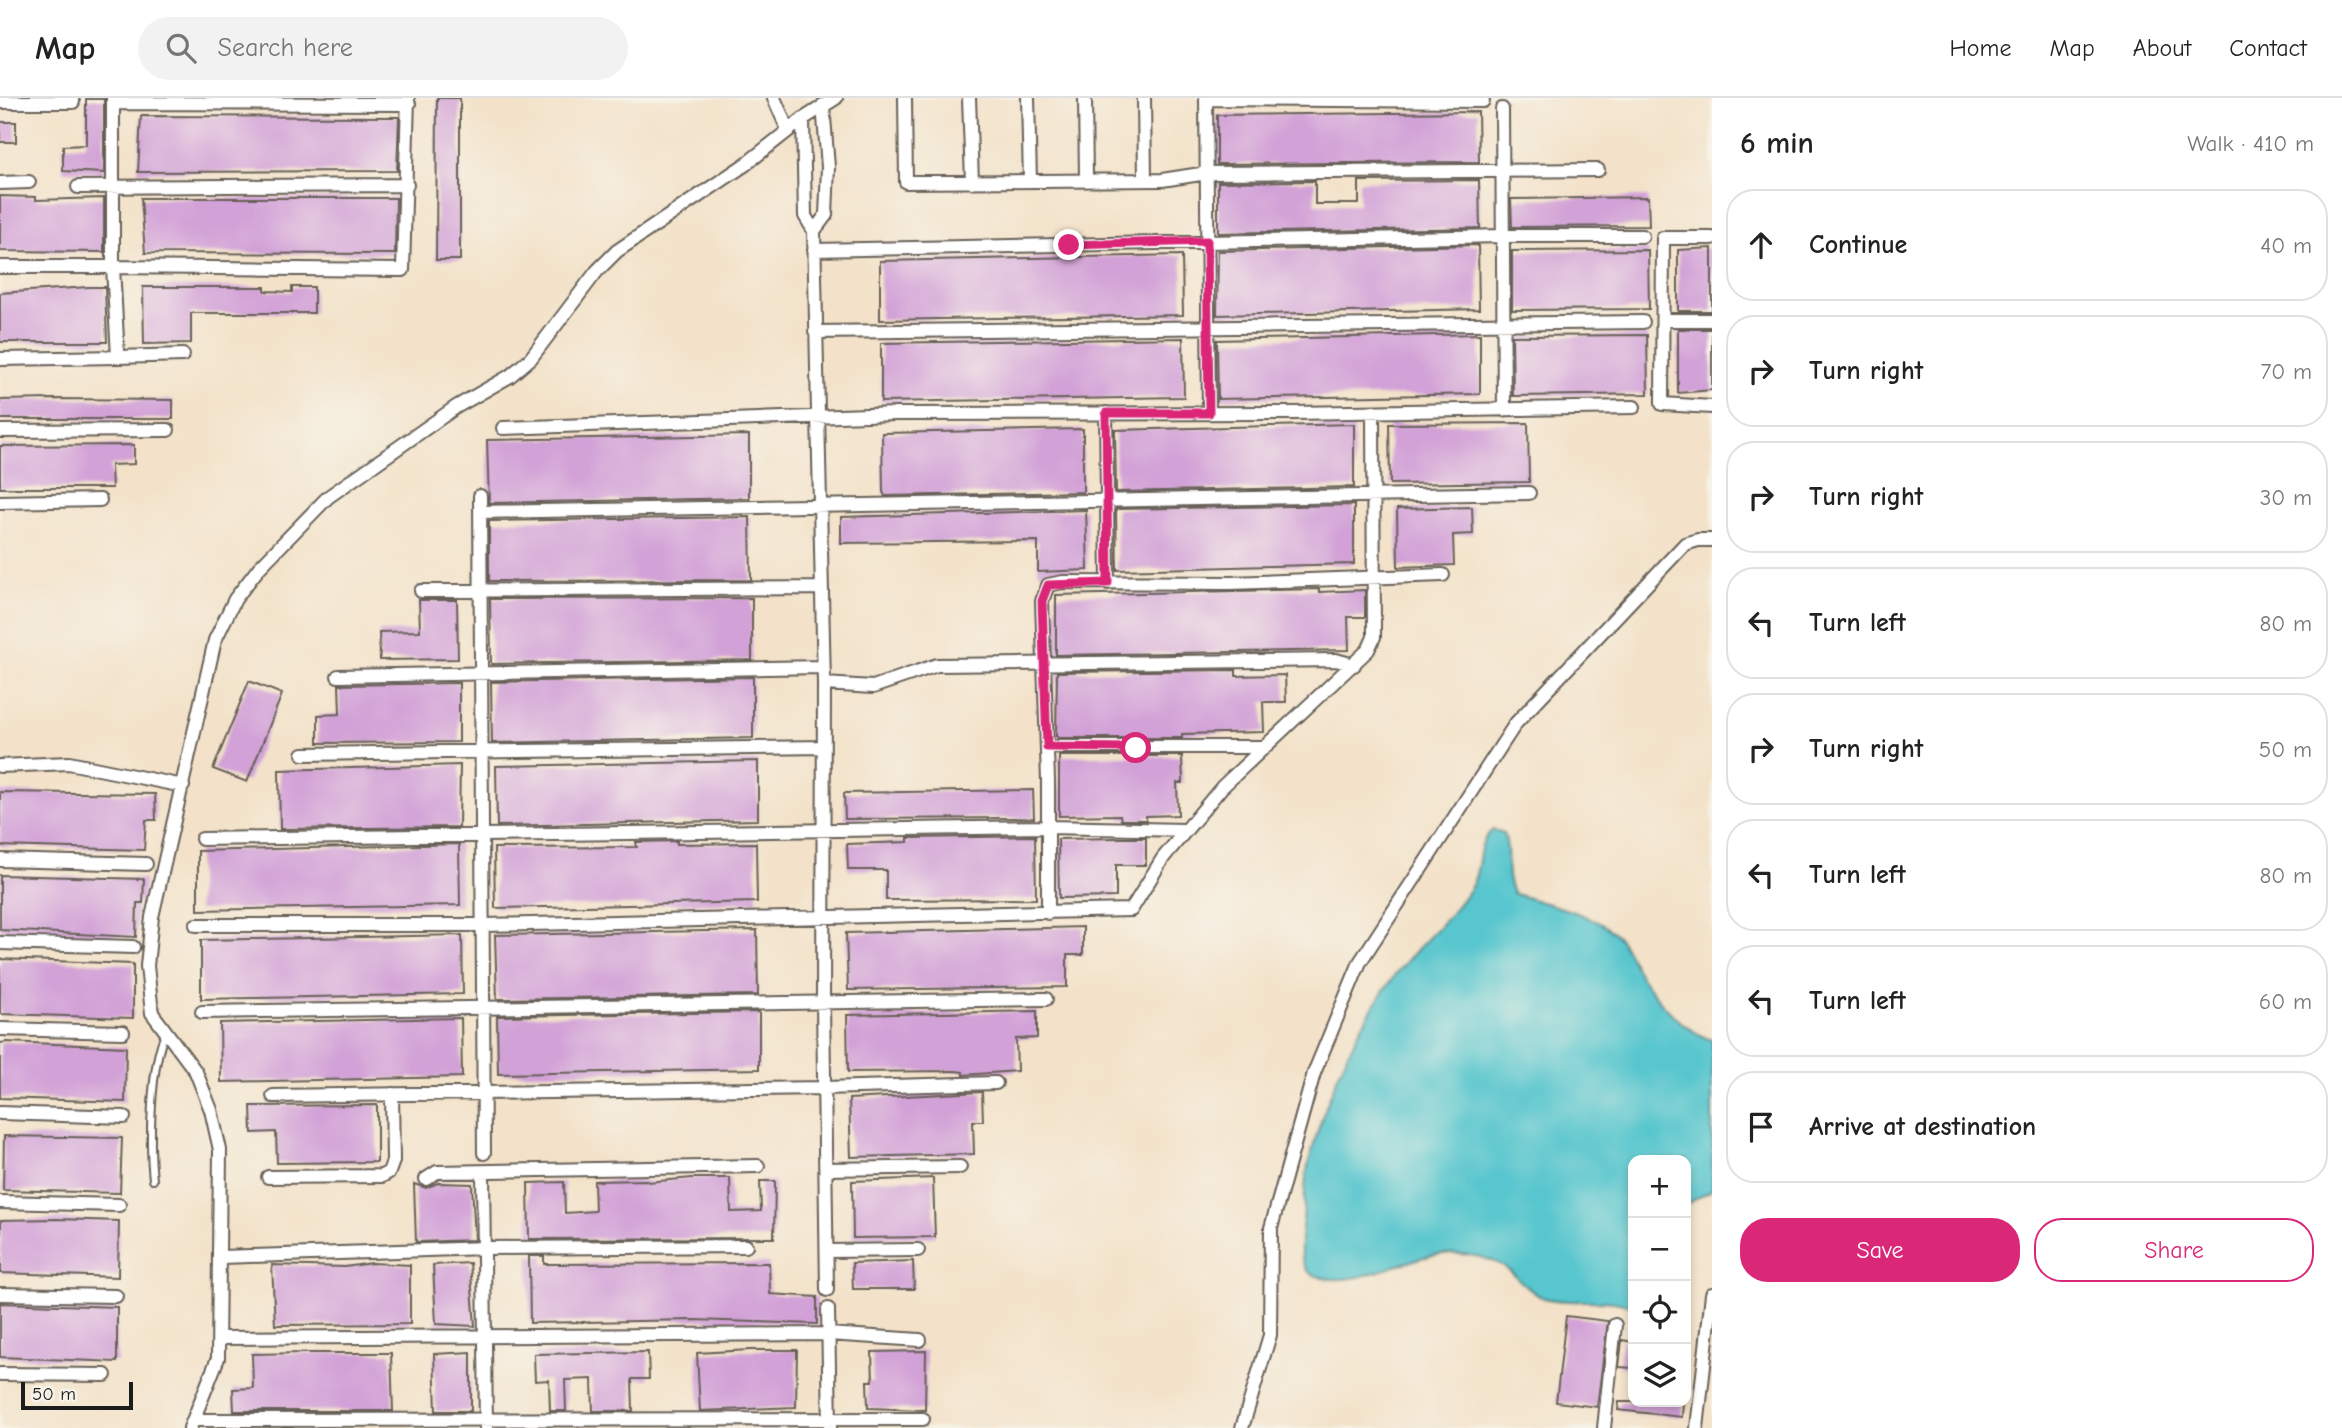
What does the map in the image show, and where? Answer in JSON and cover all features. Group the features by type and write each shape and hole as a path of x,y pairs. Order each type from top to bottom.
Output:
{"street":[{"path":"836,98 803,119 746,164 617,251 597,271 531,358 510,376 456,407 328,496 259,568 235,599 215,640 152,917 147,966 152,1013 196,1072 211,1110 220,1150 218,1358 192,1424 830,1423 923,1419"},
{"path":"905,98 906,182 1145,180 1207,173 1598,170"},
{"path":"969,98 972,182"},
{"path":"1028,98 1030,181"},
{"path":"1085,98 1087,179"},
{"path":"1144,98 1145,180"},
{"path":"775,99 789,130"},
{"path":"1209,413 1206,99 1483,101"},
{"path":"0,267 113,267 403,270 409,101 113,101 111,185 113,267 118,357"},
{"path":"0,102 73,102"},
{"path":"814,231 827,215 828,167 823,105"},
{"path":"1502,109 1504,410"},
{"path":"803,119 805,216 814,231 824,684 823,1003 827,1290"},
{"path":"0,183 29,182"},
{"path":"78,187 407,185"},
{"path":"814,250 1207,241 1642,236"},
{"path":"1712,238 1663,238 1662,404 1712,407"},
{"path":"1664,320 1712,320"},
{"path":"815,332 1643,322"},
{"path":"0,359 183,355"},
{"path":"503,428 816,416 1373,412 1634,407"},
{"path":"196,925 484,925 1131,910 1184,830 1222,787 1354,665 1368,650 1374,638 1373,412"},
{"path":"1106,413 1108,583"},
{"path":"0,431 168,430"},
{"path":"480,512 1529,493"},
{"path":"480,496 484,1153"},
{"path":"0,502 100,500"},
{"path":"1242,1428 1270,1335 1271,1228 1314,1073 1360,962 1516,723 1685,544 1712,540"},
{"path":"1048,913 1047,747 1042,601 1048,585 1443,575"},
{"path":"421,591 821,588"},
{"path":"824,684 873,687 937,665 1336,660 1354,665"},
{"path":"338,677 482,671 823,667"},
{"path":"303,754 824,747"},
{"path":"1047,747 1264,747"},
{"path":"0,766 69,763 183,786"},
{"path":"202,839 1048,827 1184,830"},
{"path":"0,860 146,864"},
{"path":"0,943 133,947"},
{"path":"202,1012 1046,999"},
{"path":"0,1030 123,1032"},
{"path":"273,1096 996,1083"},
{"path":"268,1177 382,1176 389,1172 393,1161 392,1094"},
{"path":"0,1113 124,1117"},
{"path":"426,1178 437,1172 758,1166"},
{"path":"825,1169 960,1167"},
{"path":"483,1173 486,1424"},
{"path":"0,1202 119,1205"},
{"path":"221,1257 485,1248 746,1246"},
{"path":"827,1251 918,1251"},
{"path":"0,1294 116,1296"},
{"path":"1697,1428 1712,1294"},
{"path":"828,1309 830,1423"},
{"path":"1604,1428 1615,1325"},
{"path":"220,1338 828,1335 920,1340"},
{"path":"0,1374 105,1374"}],"lane":[{"path":"153,1180 150,1152 158,1048 166,1032"}],"water":[{"path":"1493,830 1504,833 1508,878 1513,893 1575,912 1609,929 1620,939 1655,996 1691,1030 1712,1040 1712,1190 1691,1201 1691,1155 1628,1155 1628,1305 1544,1298 1530,1290 1504,1267 1487,1259 1468,1255 1441,1254 1426,1257 1348,1279 1317,1276 1310,1273 1302,1260 1307,1169 1343,1064 1367,1018 1395,975 1454,910 1471,887 1487,836"}],"building":[{"path":"437,98 460,98 460,260 436,260"},
{"path":"86,99 104,99 104,173 63,171 63,146 86,145"},
{"path":"1478,112 1479,162 1217,164 1217,115"},
{"path":"141,116 399,117 397,171 138,172"},
{"path":"0,122 16,122 16,142 0,142"},
{"path":"1479,180 1480,228 1218,233 1218,182 1315,181 1315,204 1359,204 1359,181"},
{"path":"0,196 36,197 36,200 104,198 104,252 0,251"},
{"path":"1648,197 1649,226 1512,227 1511,199"},
{"path":"141,198 396,198 395,254 145,253"},
{"path":"1478,245 1479,309 1217,315 1218,251"},
{"path":"1712,248 1712,311 1678,311 1678,250"},
{"path":"1648,250 1649,309 1512,310 1512,251"},
{"path":"1182,255 1183,315 880,320 880,261"},
{"path":"105,287 107,342 0,342 0,293"},
{"path":"143,287 265,287 265,291 292,292 292,287 314,287 314,313 191,313 191,343 144,344"},
{"path":"1678,329 1712,329 1712,390 1678,393"},
{"path":"1480,334 1480,394 1218,399 1217,340"},
{"path":"1647,335 1648,394 1513,396 1512,336"},
{"path":"1183,338 1184,397 881,402 881,343"},
{"path":"0,400 173,400 173,419 0,419"},
{"path":"1528,423 1529,482 1390,484 1389,424"},
{"path":"1354,424 1354,487 1116,492 1115,430"},
{"path":"1083,429 1083,492 885,496 883,492 882,433"},
{"path":"749,435 749,498 489,503 487,440"},
{"path":"134,445 134,464 111,465 112,488 0,488 0,446"},
{"path":"1354,505 1354,564 1117,570 1116,509"},
{"path":"1472,507 1473,534 1453,535 1454,565 1398,567 1397,509"},
{"path":"1086,510 1088,570 1038,572 1038,541 841,543 841,517"},
{"path":"750,517 751,580 489,581 489,521"},
{"path":"1319,589 1319,592 1365,590 1365,617 1348,617 1349,650 1056,655 1056,595"},
{"path":"752,598 752,660 491,664 490,599"},
{"path":"419,600 457,600 458,659 380,660 379,632 420,631"},
{"path":"1236,670 1236,676 1285,675 1286,702 1263,702 1264,732 1182,734 1182,738 1056,736 1057,672"},
{"path":"753,677 753,738 492,743 491,682"},
{"path":"249,681 282,694 247,782 213,769"},
{"path":"459,683 459,742 318,743 318,715 340,714 339,685"},
{"path":"1059,756 1182,756 1183,783 1177,783 1178,815 1146,816 1146,820 1121,820 1120,815 1059,816"},
{"path":"758,761 758,820 497,826 496,766"},
{"path":"460,765 459,827 280,829 279,770"},
{"path":"1033,790 1034,818 845,819 844,793"},
{"path":"0,792 155,794 156,820 146,820 144,850 0,846"},
{"path":"1035,836 1036,899 886,900 886,870 848,870 847,844 908,842 908,838"},
{"path":"1146,838 1146,865 1116,865 1116,897 1059,898 1058,839"},
{"path":"677,841 677,844 756,843 757,902 495,908 494,848 637,847 636,842"},
{"path":"459,844 460,905 198,910 198,851"},
{"path":"0,875 144,879 143,903 137,903 136,937 0,930"},
{"path":"1083,927 1083,955 1067,955 1067,987 848,990 846,933"},
{"path":"757,930 758,995 497,999 495,935"},
{"path":"462,935 463,994 201,999 201,940"},
{"path":"0,959 133,964 133,1018 0,1014"},
{"path":"1037,1011 1037,1038 1016,1039 1017,1071 963,1075 963,1072 955,1071 848,1072 847,1015"},
{"path":"759,1012 759,1069 498,1074 497,1016"},
{"path":"461,1018 462,1077 221,1082 220,1023"},
{"path":"0,1043 126,1047 125,1102 0,1098"},
{"path":"982,1092 983,1121 973,1121 974,1154 851,1157 849,1099"},
{"path":"377,1105 377,1162 277,1163 276,1132 252,1133 251,1106"},
{"path":"4,1136 122,1138 120,1193 3,1190"},
{"path":"730,1178 731,1212 761,1211 760,1181 775,1181 774,1238 529,1239 528,1183 564,1182 565,1213 595,1211 594,1181 648,1182"},
{"path":"933,1178 935,1237 853,1238 852,1181"},
{"path":"438,1183 472,1184 475,1240 416,1242 414,1184 426,1188"},
{"path":"1,1220 119,1221 118,1277 1,1273"},
{"path":"529,1256 544,1256 544,1264 769,1263 770,1294 817,1297 817,1324 693,1320 530,1323"},
{"path":"913,1261 914,1289 853,1289 852,1263"},
{"path":"372,1263 410,1265 410,1324 275,1325 272,1265 345,1267"},
{"path":"470,1263 475,1326 436,1324 433,1265"},
{"path":"0,1303 117,1307 117,1362 0,1357"},
{"path":"1566,1316 1608,1321 1597,1407 1556,1402"},
{"path":"1622,1340 1628,1341 1628,1368 1619,1367"},
{"path":"797,1350 796,1407 700,1411 697,1353"},
{"path":"926,1351 925,1410 868,1408 867,1381 873,1381 872,1352"},
{"path":"471,1352 471,1411 436,1411 434,1354"},
{"path":"648,1352 649,1379 632,1379 633,1411 593,1411 592,1379 565,1380 566,1411 550,1411 549,1380 535,1381 534,1354"},
{"path":"391,1353 393,1411 234,1411 233,1389 253,1388 252,1354"},
{"path":"1619,1402 1628,1402 1628,1407 1683,1407 1682,1417 1618,1410"}],"route":[{"path":"1069,245 1207,241 1209,413 1106,413 1108,583 1063,582 1048,585 1042,601 1047,747 1136,748"}]}
